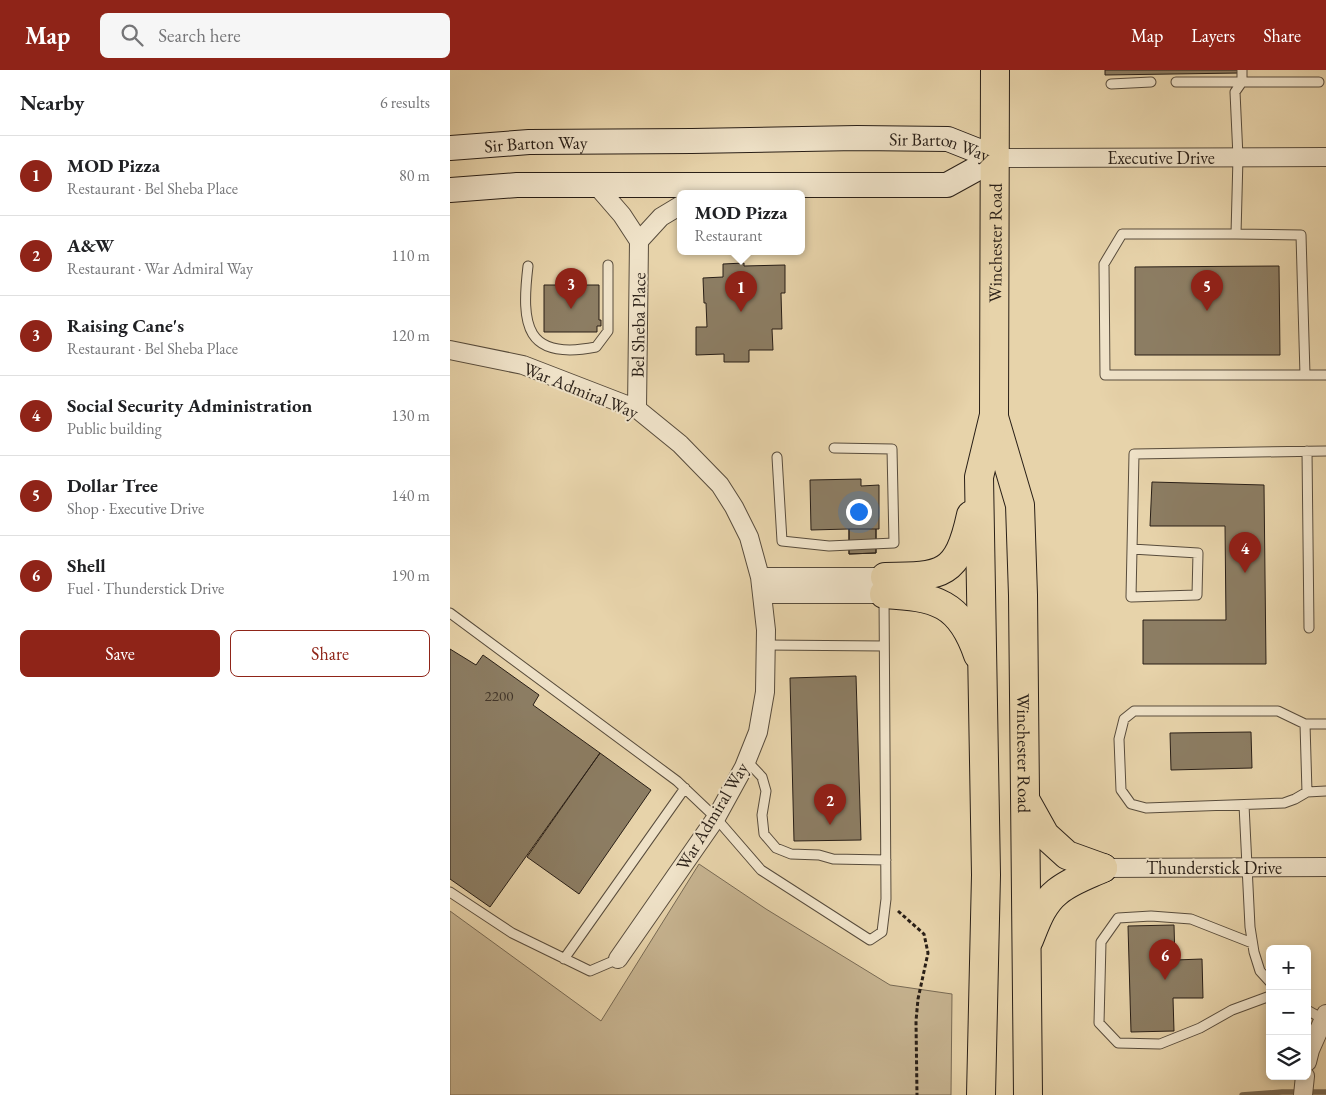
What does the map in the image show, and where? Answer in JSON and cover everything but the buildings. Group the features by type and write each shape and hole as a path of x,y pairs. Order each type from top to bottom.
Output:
{"highway":[{"name":"Winchester Road","path":"981,1095 986,875 979,477 994,415 995,70"},
{"name":"Winchester Road","path":"994,415 1020,505 1023,595 1028,1095"},
{"path":"884,586 926,576 946,568 957,557 965,540 979,477"},
{"path":"884,586 944,605 962,621 972,637 982,668"},
{"path":"1024,798 1045,835 1067,855 1103,868"},
{"path":"1026,947 1039,915 1056,892 1080,878 1103,868"}],"main road":[{"name":"Sir Barton Way","path":"450,148 529,142 692,142 857,138 948,139 996,158"},
{"name":"Sir Barton Way","path":"450,190 517,185 596,185 707,189 947,185 996,158"}],"street":[{"name":"Executive Drive","path":"996,158 1326,157"},
{"path":"596,185 622,215 639,241 661,217 677,207"},
{"name":"Bel Sheba Place","path":"637,409 639,241"},
{"name":"War Admiral Way","path":"450,350 524,365 637,409 680,444 720,485 734,507 749,537 761,585 766,630 765,692 758,732 747,761 716,818 618,959"},
{"path":"761,585 884,586"},
{"name":"Thunderstick Drive","path":"1103,868 1326,867"},
{"path":"1311,1048 1325,1017"},
{"path":"1303,1095 1305,1080"}],"lane":[{"path":"1236,234 1238,157 1235,92 1242,82 1242,70"},
{"path":"1111,84 1151,82"},
{"path":"1176,82 1319,82"},
{"path":"1305,375 1301,235 1122,234 1104,264 1105,375 1275,376 1326,375"},
{"path":"528,266 526,283 528,328 535,340 549,348 565,351 596,347 608,331 608,266"},
{"path":"777,457 782,541 829,546 894,543 892,449 834,448"},
{"path":"1307,451 1309,628"},
{"path":"1132,549 1198,553 1197,596 1131,597 1132,549 1134,454 1326,451"},
{"path":"450,613 612,731 684,788 716,818 761,870 870,940 882,932 886,899 884,586"},
{"path":"766,645 884,646"},
{"path":"1326,724 1305,724 1278,711 1134,711 1124,718 1119,740 1121,790 1131,804 1146,808 1284,803 1307,792 1326,791"},
{"path":"1305,724 1307,792"},
{"path":"747,761 762,777 766,791 762,815 764,834 776,848 791,854 833,859 886,860"},
{"path":"564,959 684,788"},
{"path":"1244,805 1246,868 1252,943 1260,971 1266,978"},
{"name":"War Admiral Way","path":"450,892 512,933 590,971 618,959"},
{"path":"1252,943 1191,919 1151,916 1118,918 1101,942 1099,1023 1118,1043 1160,1044 1200,1028 1232,1010 1266,997"},
{"path":"1311,1012 1325,1017"}],"path":[{"path":"886,899 924,934 928,953 917,1006 917,1095"}],"shaded area":[{"path":"699,864 766,909 890,985 952,994 951,1095 450,1095 450,911 601,1021"}],"waterway":[{"path":"1242,1095 1282,1092 1326,1092"}],"place":[{"name":"Raising Cane's","path":"571,309"},
{"name":"Dollar Tree","path":"1207,311"},
{"name":"MOD Pizza","path":"741,312"},
{"name":"Social Security Administration","path":"1245,573"},
{"name":"A&W","path":"830,825"},
{"name":"Shell","path":"1165,980"}]}
